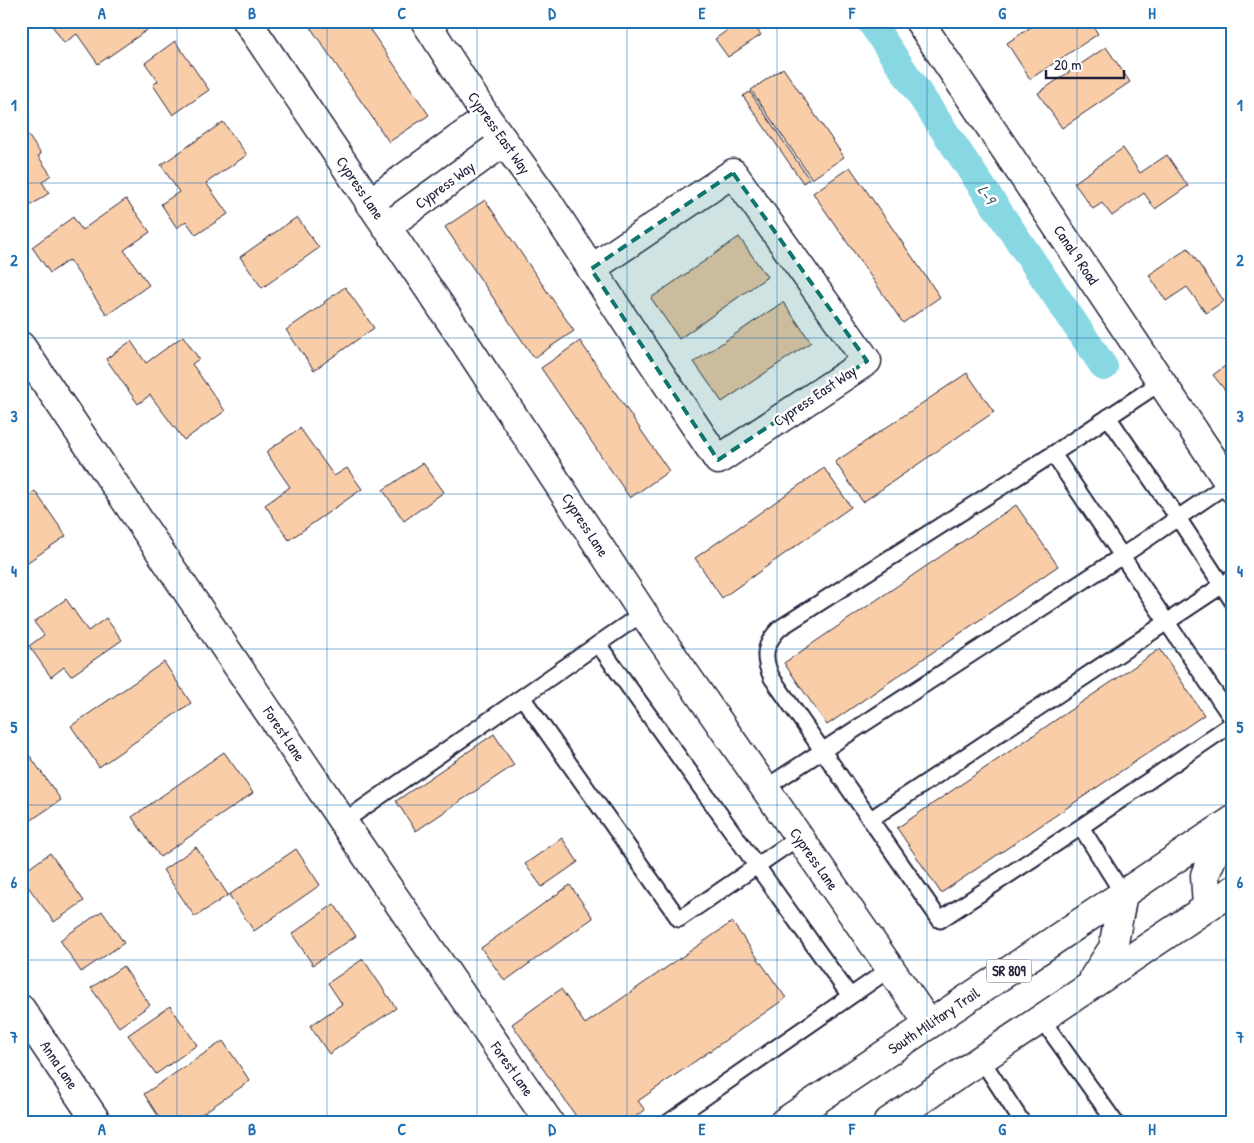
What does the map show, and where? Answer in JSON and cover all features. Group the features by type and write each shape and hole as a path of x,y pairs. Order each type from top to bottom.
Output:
{"street":[{"name":"Cypress Lane","path":"247,21 462,338 643,613 930,1024"},
{"name":"Cypress East Way","path":"425,21 486,118 546,199 705,442 718,460 867,361 733,173 592,269"},
{"name":"Canal 9 Road","path":"919,21 1231,486"},
{"name":"Cypress Way","path":"369,203 486,118"},
{"name":"Cypress Way","path":"386,227 504,142"},
{"name":"Forest Lane","path":"21,346 343,822 549,1122"},
{"name":"South Military Trail","path":"784,1122 1233,820"},
{"path":"1207,907 1205,875 1214,853 1233,829"},
{"path":"888,1122 1233,890"},
{"path":"1088,987 1114,948 1123,894"},
{"name":"Anna Lane","path":"21,1009 97,1122"}],"lane":[{"path":"1053,454 1233,722 1082,827 940,920 772,678 767,668 767,646 772,636 780,628 1053,454 1161,382"},
{"path":"1108,417 1178,518 1227,582 1233,602"},
{"path":"765,788 1178,518 1231,486"},
{"path":"870,819 1227,582"},
{"path":"343,822 643,613"},
{"path":"598,644 850,996"},
{"path":"522,697 678,919 799,837"},
{"path":"1082,827 1123,894"},
{"path":"669,1122 891,968"},
{"path":"1041,1018 1115,1122"},
{"path":"981,1059 1022,1122"}],"highlighted area":[{"path":"733,173 867,361 718,460 591,269"}],"building":[{"path":"49,21 160,21 98,64 77,34 64,43"},
{"path":"306,21 364,21 429,115 389,142"},
{"path":"740,21 751,21 761,35 728,57 715,39"},
{"path":"1040,21 1090,21 1098,34 1030,79 1007,43"},
{"path":"175,41 209,90 173,115 153,85 158,81 145,63"},
{"path":"1106,47 1130,82 1062,128 1038,93"},
{"path":"783,68 844,157 812,179 751,90"},
{"path":"750,92 809,179 803,183 743,96"},
{"path":"223,122 247,155 206,183 228,214 196,235 186,221 177,228 161,204 179,192 161,165"},
{"path":"21,125 41,154 38,156 51,175 42,182 49,193 21,212"},
{"path":"1123,148 1140,173 1167,155 1188,186 1155,209 1144,193 1112,216 1102,203 1093,209 1074,183"},
{"path":"850,167 940,297 903,323 813,193"},
{"path":"126,199 150,232 124,250 149,285 107,315 69,260 50,273 32,247 73,217 82,230"},
{"path":"485,200 574,331 534,358 445,227"},
{"path":"297,217 319,248 262,288 240,257"},
{"path":"739,237 767,277 679,339 651,298"},
{"path":"1188,248 1224,301 1206,313 1187,287 1166,301 1149,275"},
{"path":"345,287 374,328 314,370 286,330"},
{"path":"783,302 811,342 722,402 694,362"},
{"path":"183,336 199,359 192,364 225,411 184,440 150,395 138,404 106,359 131,341 146,363"},
{"path":"580,341 669,471 630,498 541,368"},
{"path":"1233,360 1233,400 1213,375"},
{"path":"967,373 994,412 863,502 835,462"},
{"path":"300,428 334,476 347,468 362,489 289,540 265,505 290,487 266,452"},
{"path":"423,463 444,492 404,521 383,490"},
{"path":"824,468 851,507 722,598 695,558"},
{"path":"35,491 66,536 25,564 21,558 21,501"},
{"path":"1016,505 1058,566 827,725 784,663"},
{"path":"66,599 88,631 106,618 122,640 71,676 64,667 51,677 29,646 44,635 34,622"},
{"path":"1160,649 1204,715 941,893 897,828"},
{"path":"164,662 191,703 99,767 71,726"},
{"path":"494,734 514,765 416,831 396,801"},
{"path":"224,752 253,793 160,857 132,817"},
{"path":"30,756 61,800 21,827 21,762"},
{"path":"562,838 578,862 542,887 525,864"},
{"path":"196,847 228,895 195,917 163,870"},
{"path":"296,849 320,885 254,931 229,895"},
{"path":"50,853 84,901 54,922 21,877 21,874"},
{"path":"570,885 593,918 505,981 481,948"},
{"path":"334,904 356,936 313,965 292,934"},
{"path":"102,911 124,943 81,972 60,940"},
{"path":"732,922 786,998 638,1101 645,1110 628,1122 580,1122 512,1024 561,989 585,1024"},
{"path":"363,959 396,1008 329,1054 310,1026 342,1004 328,983"},
{"path":"123,966 150,1005 119,1027 91,988"},
{"path":"170,1006 197,1045 156,1074 128,1035"},
{"path":"223,1041 250,1081 190,1122 162,1122 144,1094"},
{"path":"223,1115 228,1122 212,1122"}],"waterway":[{"name":"L-9","path":"870,21 1104,367"}]}
